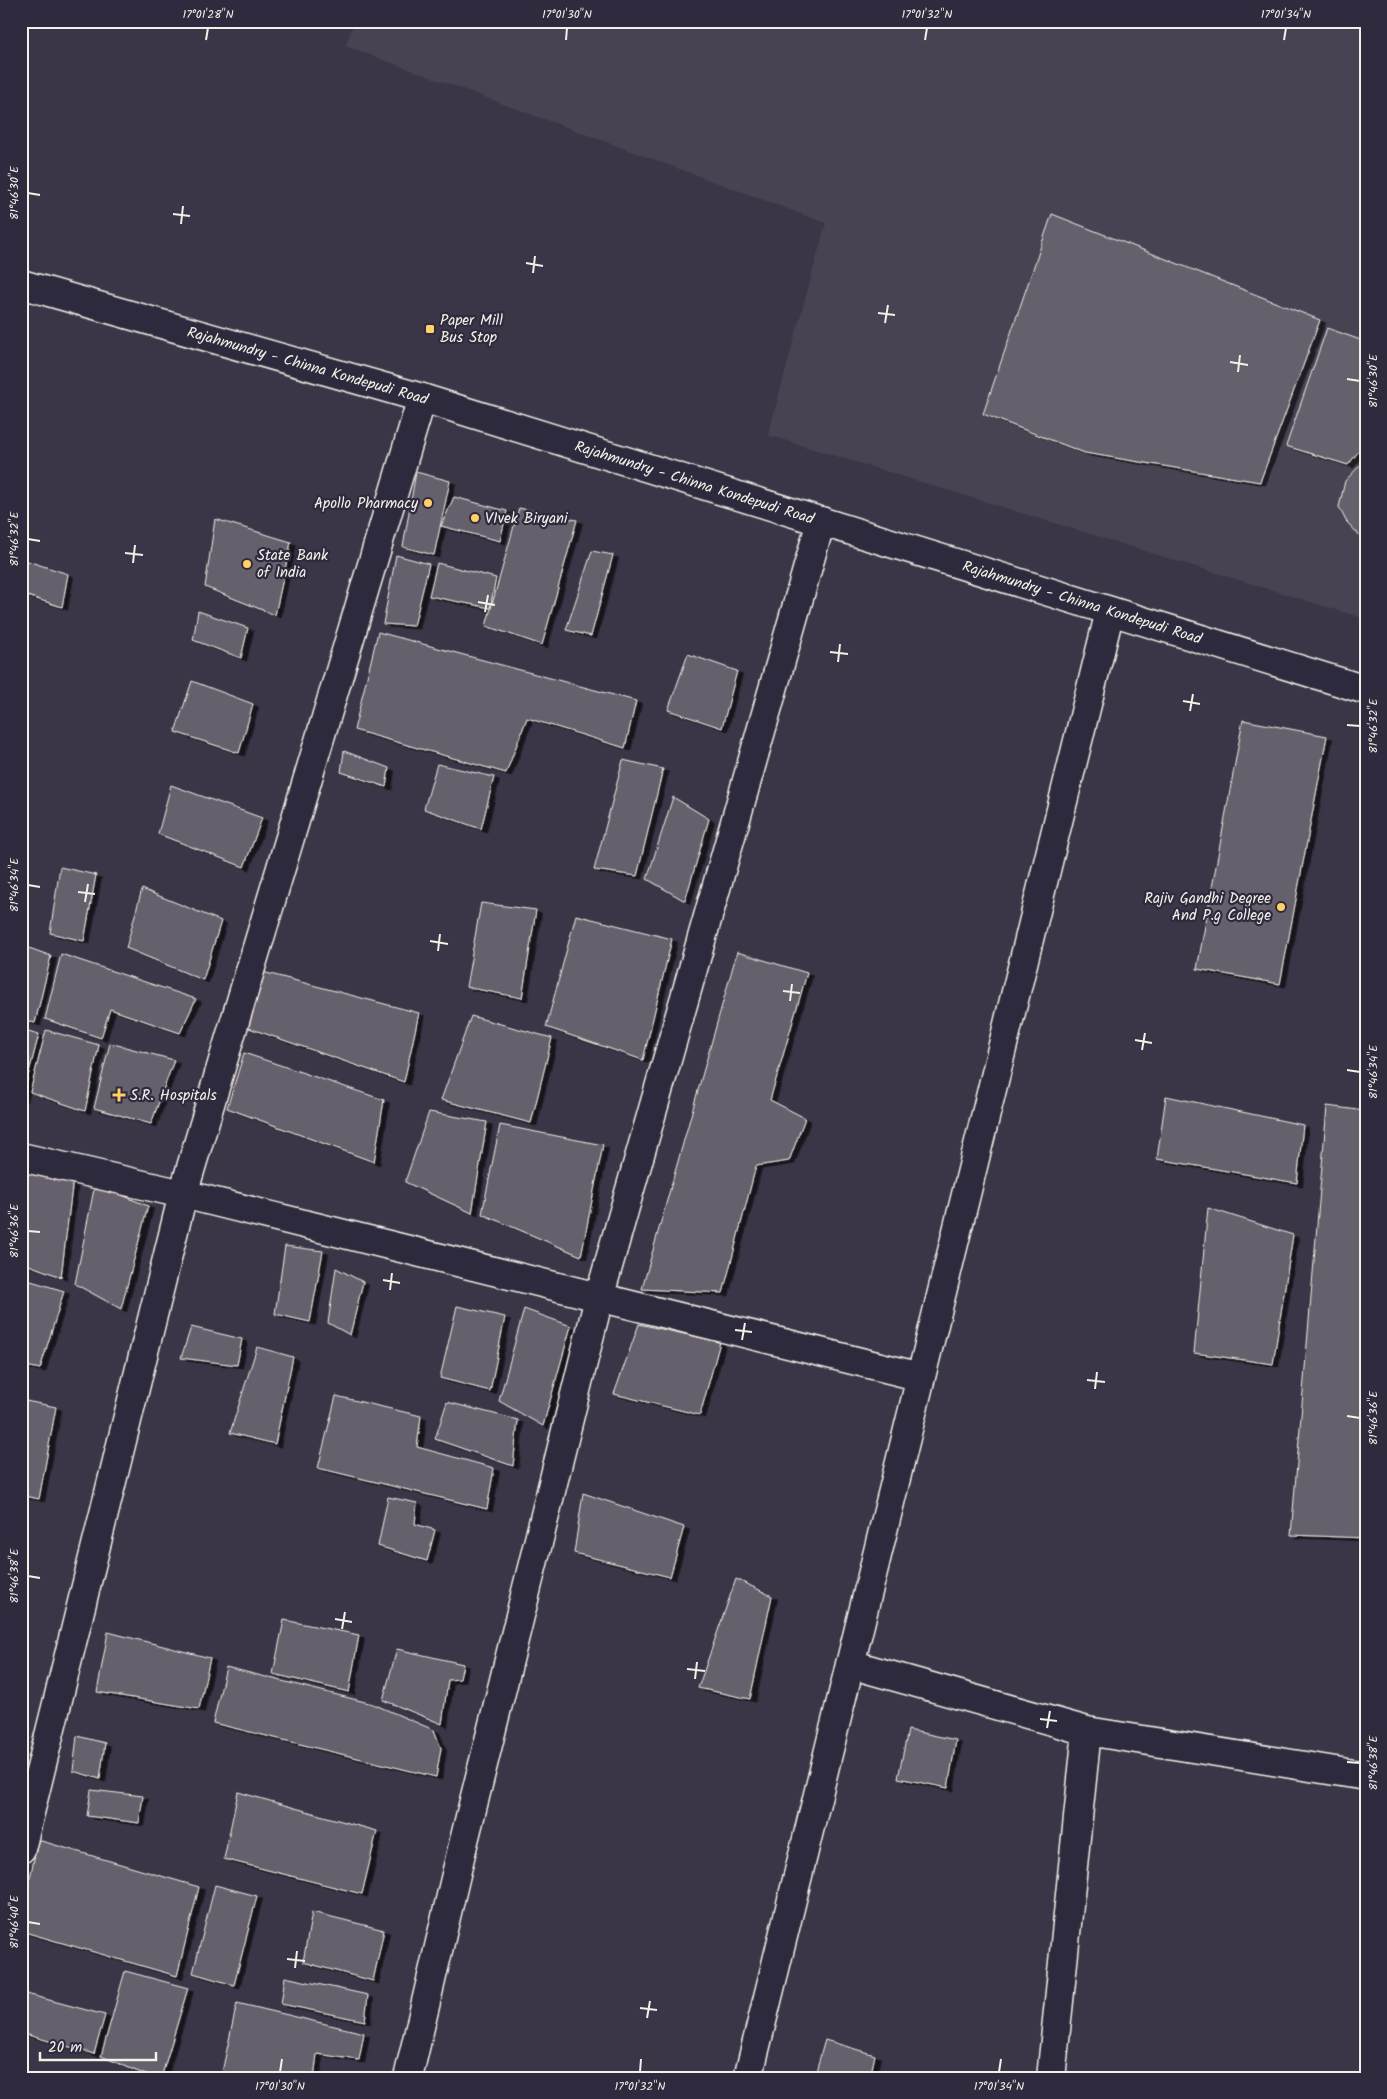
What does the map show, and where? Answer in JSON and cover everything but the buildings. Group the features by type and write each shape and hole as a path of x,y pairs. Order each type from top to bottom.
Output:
{"street":[{"name":"Rajahmundry - Chinna Kondepudi Road","path":"21,284 422,398 1366,690"},
{"path":"21,1849 183,1194 422,398"},
{"path":"408,2078 466,1829 599,1298 821,521"},
{"path":"748,2078 1110,611"},
{"path":"21,1157 183,1194 921,1377"},
{"path":"850,1664 1087,1731 1366,1776"},
{"path":"1051,2078 1087,1731"}],"shaded area":[{"path":"354,21 1366,21 1366,619 768,435 826,223 346,46"}],"place":[{"name":"Paper Mill Bus Stop","path":"430,329"},
{"name":"Apollo Pharmacy","path":"428,503"},
{"name":"VIvek Biryani","path":"475,518"},
{"name":"State Bank of India","path":"247,564"},
{"name":"Rajiv Gandhi Degree And P.g College","path":"1281,907"},
{"name":"S.R. Hospitals","path":"119,1095"}]}
